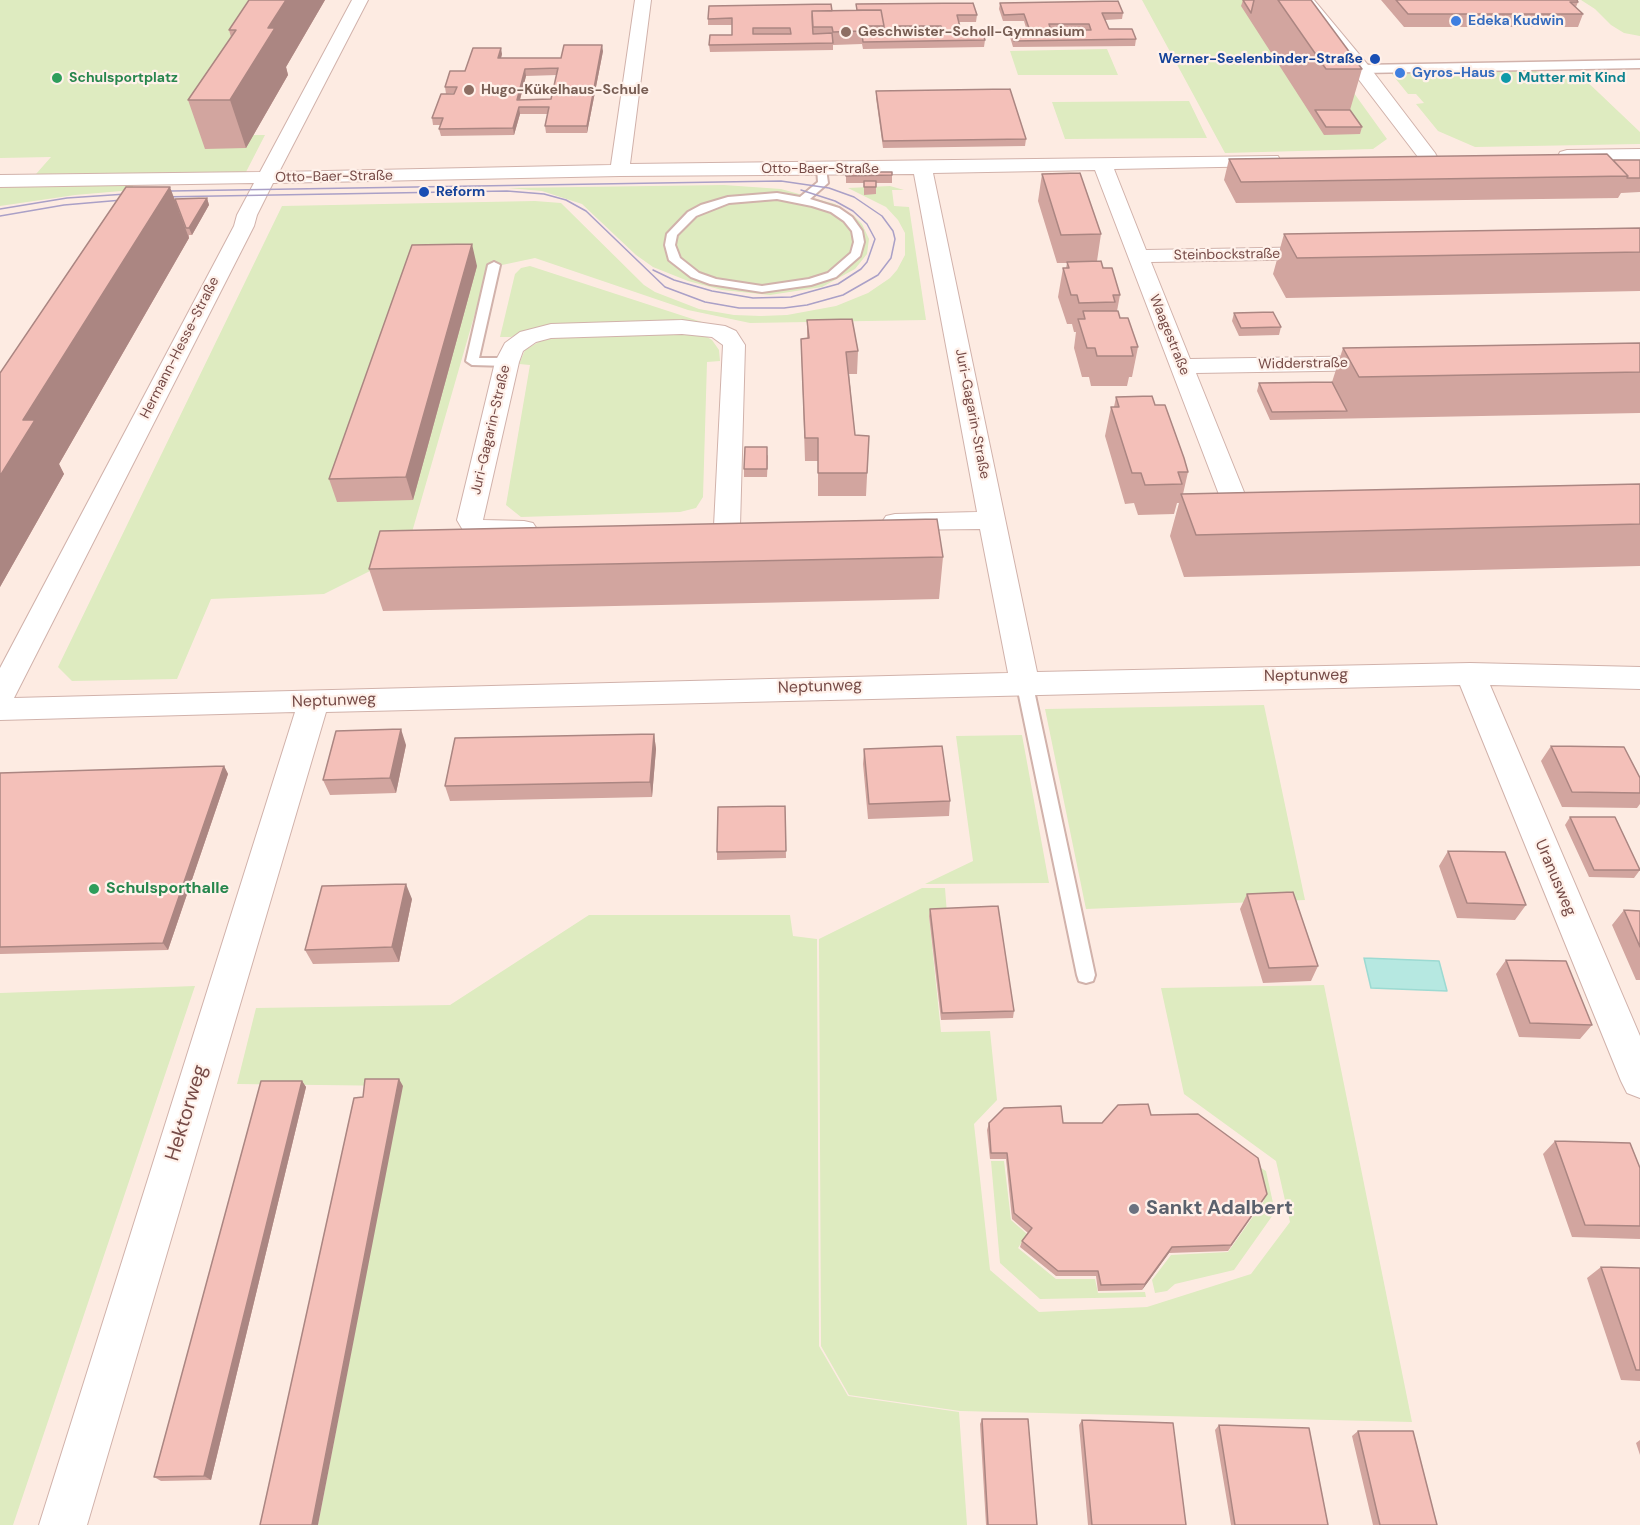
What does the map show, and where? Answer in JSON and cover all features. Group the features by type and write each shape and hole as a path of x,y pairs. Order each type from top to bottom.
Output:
{"street":[{"name":"Hermann-Hesse-Straße","path":"0,696 360,0"},
{"path":"620,170 643,0"},
{"path":"1306,0 1362,69 1428,157"},
{"path":"1362,69 1640,64"},
{"path":"1548,156 1640,155"},
{"path":"1405,158 1450,157"},
{"name":"Otto-Baer-Straße","path":"0,181 620,170 922,168 1287,160"},
{"name":"Waagestraße","path":"1102,164 1236,505 1284,504"},
{"name":"Juri-Gagarin-Straße","path":"922,168 1024,681"},
{"name":"Steinbockstraße","path":"1138,256 1341,253"},
{"name":"Juri-Gagarin-Straße","path":"550,529 485,529 471,523 507,362 513,348 520,341 551,331 693,327 712,330 728,336 733,341 727,526"},
{"name":"Widderstraße","path":"1181,366 1405,363"},
{"path":"875,522 993,520"},
{"name":"Neptunweg","path":"0,709 1024,681 1470,674 1640,678"},
{"name":"Uranusweg","path":"1470,674 1640,1081"},
{"name":"Hektorweg","path":"63,1525 314,701"}],"lane":[{"path":"803,200 823,183 821,169"},
{"path":"783,196 803,200 826,206 842,215 853,225 859,238 858,250 849,263 822,279 770,289 725,285 695,275 680,265 672,254 671,239 675,230 686,219 705,207 749,197 783,196"},
{"path":"469,375 494,265"},
{"path":"471,361 507,362"},
{"path":"1024,681 1086,975"}],"green space":[{"path":"0,0 291,0 244,76 250,76 254,135 265,135 246,172 36,174 51,157 0,158"},
{"path":"1142,0 1287,0 1387,139 1373,149 1225,153"},
{"path":"1581,0 1640,0 1640,36 1624,33"},
{"path":"1107,49 1118,75 1018,75 1010,51"},
{"path":"1536,71 1543,76 1579,74 1640,132 1640,144 1475,147 1438,131 1416,104 1424,103 1416,94 1408,94 1391,73"},
{"path":"1189,101 1207,138 1065,139 1052,102"},
{"path":"0,184 132,184 133,190 75,195 0,206"},
{"path":"724,185 781,189 835,204 862,224 869,239 867,254 855,269 822,287 770,295 722,290 688,281 653,267 636,255 582,204 542,191 508,188"},
{"path":"890,186 904,190 892,190 894,206 909,207 926,320 750,323 688,310 535,258 488,268 406,553 324,594 211,599 177,679 72,681 58,667 282,206 535,201 561,203 644,285 655,292 699,309 734,315 761,316 787,315 836,306 868,293 890,278 905,255 905,233 898,220 886,207 848,188"},
{"path":"530,266 708,324 543,326 511,337 500,337 515,274 521,268"},
{"path":"682,331 702,334 712,340 719,350 720,361 707,362 703,497 696,508 680,512 521,517 506,505 530,365 519,364 525,350 542,340 557,336"},
{"path":"1264,705 1305,900 1086,909 1045,709"},
{"path":"1022,735 1049,883 925,884 973,861 956,736"},
{"path":"922,888 945,888 947,914 929,916 941,1032 990,1031 997,1100 974,1124 990,1270 1039,1312 1147,1307 1251,1274 1290,1222 1276,1161 1184,1094 1161,988 1324,985 1412,1422 960,1411 849,1395 821,1346 819,939"},
{"path":"589,915 790,915 793,936 817,939 819,1346 848,1396 959,1412 967,1525 318,1525 402,1086 237,1084 256,1008 450,1005"},
{"path":"195,986 13,1525 0,1525 0,993"},
{"path":"991,1161 1004,1161 1011,1220 1027,1234 1018,1248 1056,1279 1095,1279 1098,1293 1145,1292 1146,1297 1040,1299 1000,1263"},
{"path":"1256,1165 1266,1171 1275,1212 1234,1270 1175,1284 1167,1291 1155,1293 1152,1280 1171,1255 1228,1252 1264,1201"}],"water":[{"path":"1364,958 1439,961 1447,991 1371,988"}],"building":[{"path":"249,0 286,0 268,28 275,28 230,100 188,100 236,30 229,30"},
{"path":"1243,0 1254,0 1251,13"},
{"path":"1278,0 1311,0 1362,69 1326,69"},
{"path":"1396,0 1577,0 1578,2 1570,2 1583,14 1408,14"},
{"path":"1118,1 1123,13 1102,13 1109,29 1132,29 1136,39 1014,41 1011,31 1030,31 1024,14 1004,15 1000,3","holes":["1049,24 1089,24 1091,30 1051,30"]},
{"path":"973,3 977,15 957,15 961,31 982,31 985,40 863,42 862,33 884,33 884,26 881,10 857,10 856,4","holes":["899,26 941,26 943,32 901,32"]},
{"path":"831,4 832,11 812,11 812,17 813,34 832,33 833,43 709,45 710,35 732,35 732,18 708,19 709,6","holes":["753,28 790,28 791,34 753,34"]},
{"path":"881,10 884,26 862,26 862,31 833,32 832,27 813,27 812,11"},
{"path":"564,45 602,45 587,126 545,126 549,107 519,107 513,128 439,129 443,118 432,118 441,94 454,94 457,87 445,87 450,71 465,71 473,48 501,48 498,58 561,58","holes":["558,68 551,99 517,100 525,69"]},
{"path":"1010,89 1026,139 883,141 876,91"},
{"path":"1315,110 1350,110 1362,127 1326,127"},
{"path":"1607,154 1628,176 1241,182 1229,159"},
{"path":"1613,160 1640,160 1640,178 1627,178 1628,176"},
{"path":"846,172 892,172 892,175 846,176"},
{"path":"1080,173 1101,234 1061,235 1042,174"},
{"path":"864,181 876,181 876,187 864,187"},
{"path":"126,187 170,187 23,420 35,420 0,476 0,373"},
{"path":"207,198 189,228 186,228 175,199"},
{"path":"1640,228 1640,252 1297,258 1284,234"},
{"path":"472,244 406,477 329,479 412,245"},
{"path":"1101,261 1103,268 1112,268 1120,295 1113,295 1115,302 1079,303 1077,295 1071,295 1063,268 1069,268 1067,262"},
{"path":"1083,311 1118,311 1120,318 1128,318 1138,347 1131,347 1133,356 1097,356 1095,348 1087,348 1078,319 1085,319"},
{"path":"1273,312 1281,327 1241,328 1234,313"},
{"path":"852,319 858,351 846,352 855,435 869,436 867,473 818,473 818,438 805,438 801,339 809,338 807,320"},
{"path":"1640,343 1640,372 1359,377 1343,348"},
{"path":"1332,382 1347,411 1272,412 1259,383"},
{"path":"1152,396 1155,405 1165,405 1184,458 1188,472 1178,472 1182,484 1145,485 1141,473 1132,473 1111,407 1119,407 1116,397"},
{"path":"745,447 767,447 767,469 744,469"},
{"path":"1640,484 1640,524 1196,535 1181,494"},
{"path":"937,519 943,557 369,569 380,531"},
{"path":"401,729 390,778 323,780 336,731"},
{"path":"654,734 650,782 445,786 455,738"},
{"path":"942,746 950,801 869,804 864,749"},
{"path":"1551,746 1624,747 1640,778 1640,793 1572,792"},
{"name":"Schulsporthalle","path":"224,766 163,943 0,947 0,773"},
{"path":"785,806 786,851 717,852 718,807"},
{"path":"1570,817 1615,817 1640,870 1594,870"},
{"path":"1448,851 1505,852 1526,905 1467,903"},
{"path":"406,884 392,947 305,950 322,886"},
{"path":"1293,892 1318,966 1269,968 1247,894"},
{"path":"998,906 1014,1011 942,1013 930,909"},
{"path":"1624,910 1640,911 1640,947"},
{"path":"1506,960 1566,961 1592,1025 1530,1023"},
{"path":"365,1079 399,1079 312,1525 260,1525 354,1098 363,1097"},
{"path":"261,1081 302,1081 204,1476 154,1477"},
{"name":"Sankt Adalbert","path":"1148,1104 1151,1115 1198,1114 1258,1158 1267,1194 1231,1245 1172,1247 1145,1284 1101,1285 1098,1271 1058,1271 1022,1241 1032,1228 1014,1213 1007,1153 991,1153 989,1123 1004,1108 1061,1106 1063,1123 1102,1123 1118,1105"},
{"path":"1555,1141 1630,1143 1640,1168 1640,1226 1585,1225"},
{"path":"1601,1267 1640,1268 1640,1370 1636,1370"},
{"path":"982,1419 1028,1419 1037,1525 988,1525"},
{"path":"1082,1420 1173,1423 1186,1525 1092,1525"},
{"path":"1219,1425 1309,1428 1328,1525 1235,1525"},
{"path":"1358,1431 1413,1431 1437,1525 1380,1525"}],"tram line":[{"path":"0,209 67,198 171,191 781,181 829,188 854,197 882,216 893,231 895,239 891,258 878,275 843,295 807,305 784,308 739,308 705,302 665,287 586,211 566,200 544,194 507,191 158,197"},
{"path":"653,270 674,280 712,291 753,298 791,297 838,284 861,269 867,262 875,239 867,224 853,211 835,201 801,190"},
{"path":"0,216 64,205 134,199"}],"place":[{"name":"Edeka Kudwin","path":"1456,21"},
{"name":"Geschwister-Scholl-Gymnasium","path":"846,32"},
{"name":"Werner-Seelenbinder-Straße","path":"1375,59"},
{"name":"Gyros-Haus","path":"1400,73"},
{"name":"Schulsportplatz","path":"57,78"},
{"name":"Mutter mit Kind","path":"1506,78"},
{"name":"Hugo-Kükelhaus-Schule","path":"469,90"},
{"name":"Reform","path":"424,192"},
{"name":"Schulsporthalle","path":"94,889"},
{"name":"Sankt Adalbert","path":"1134,1209"}]}
